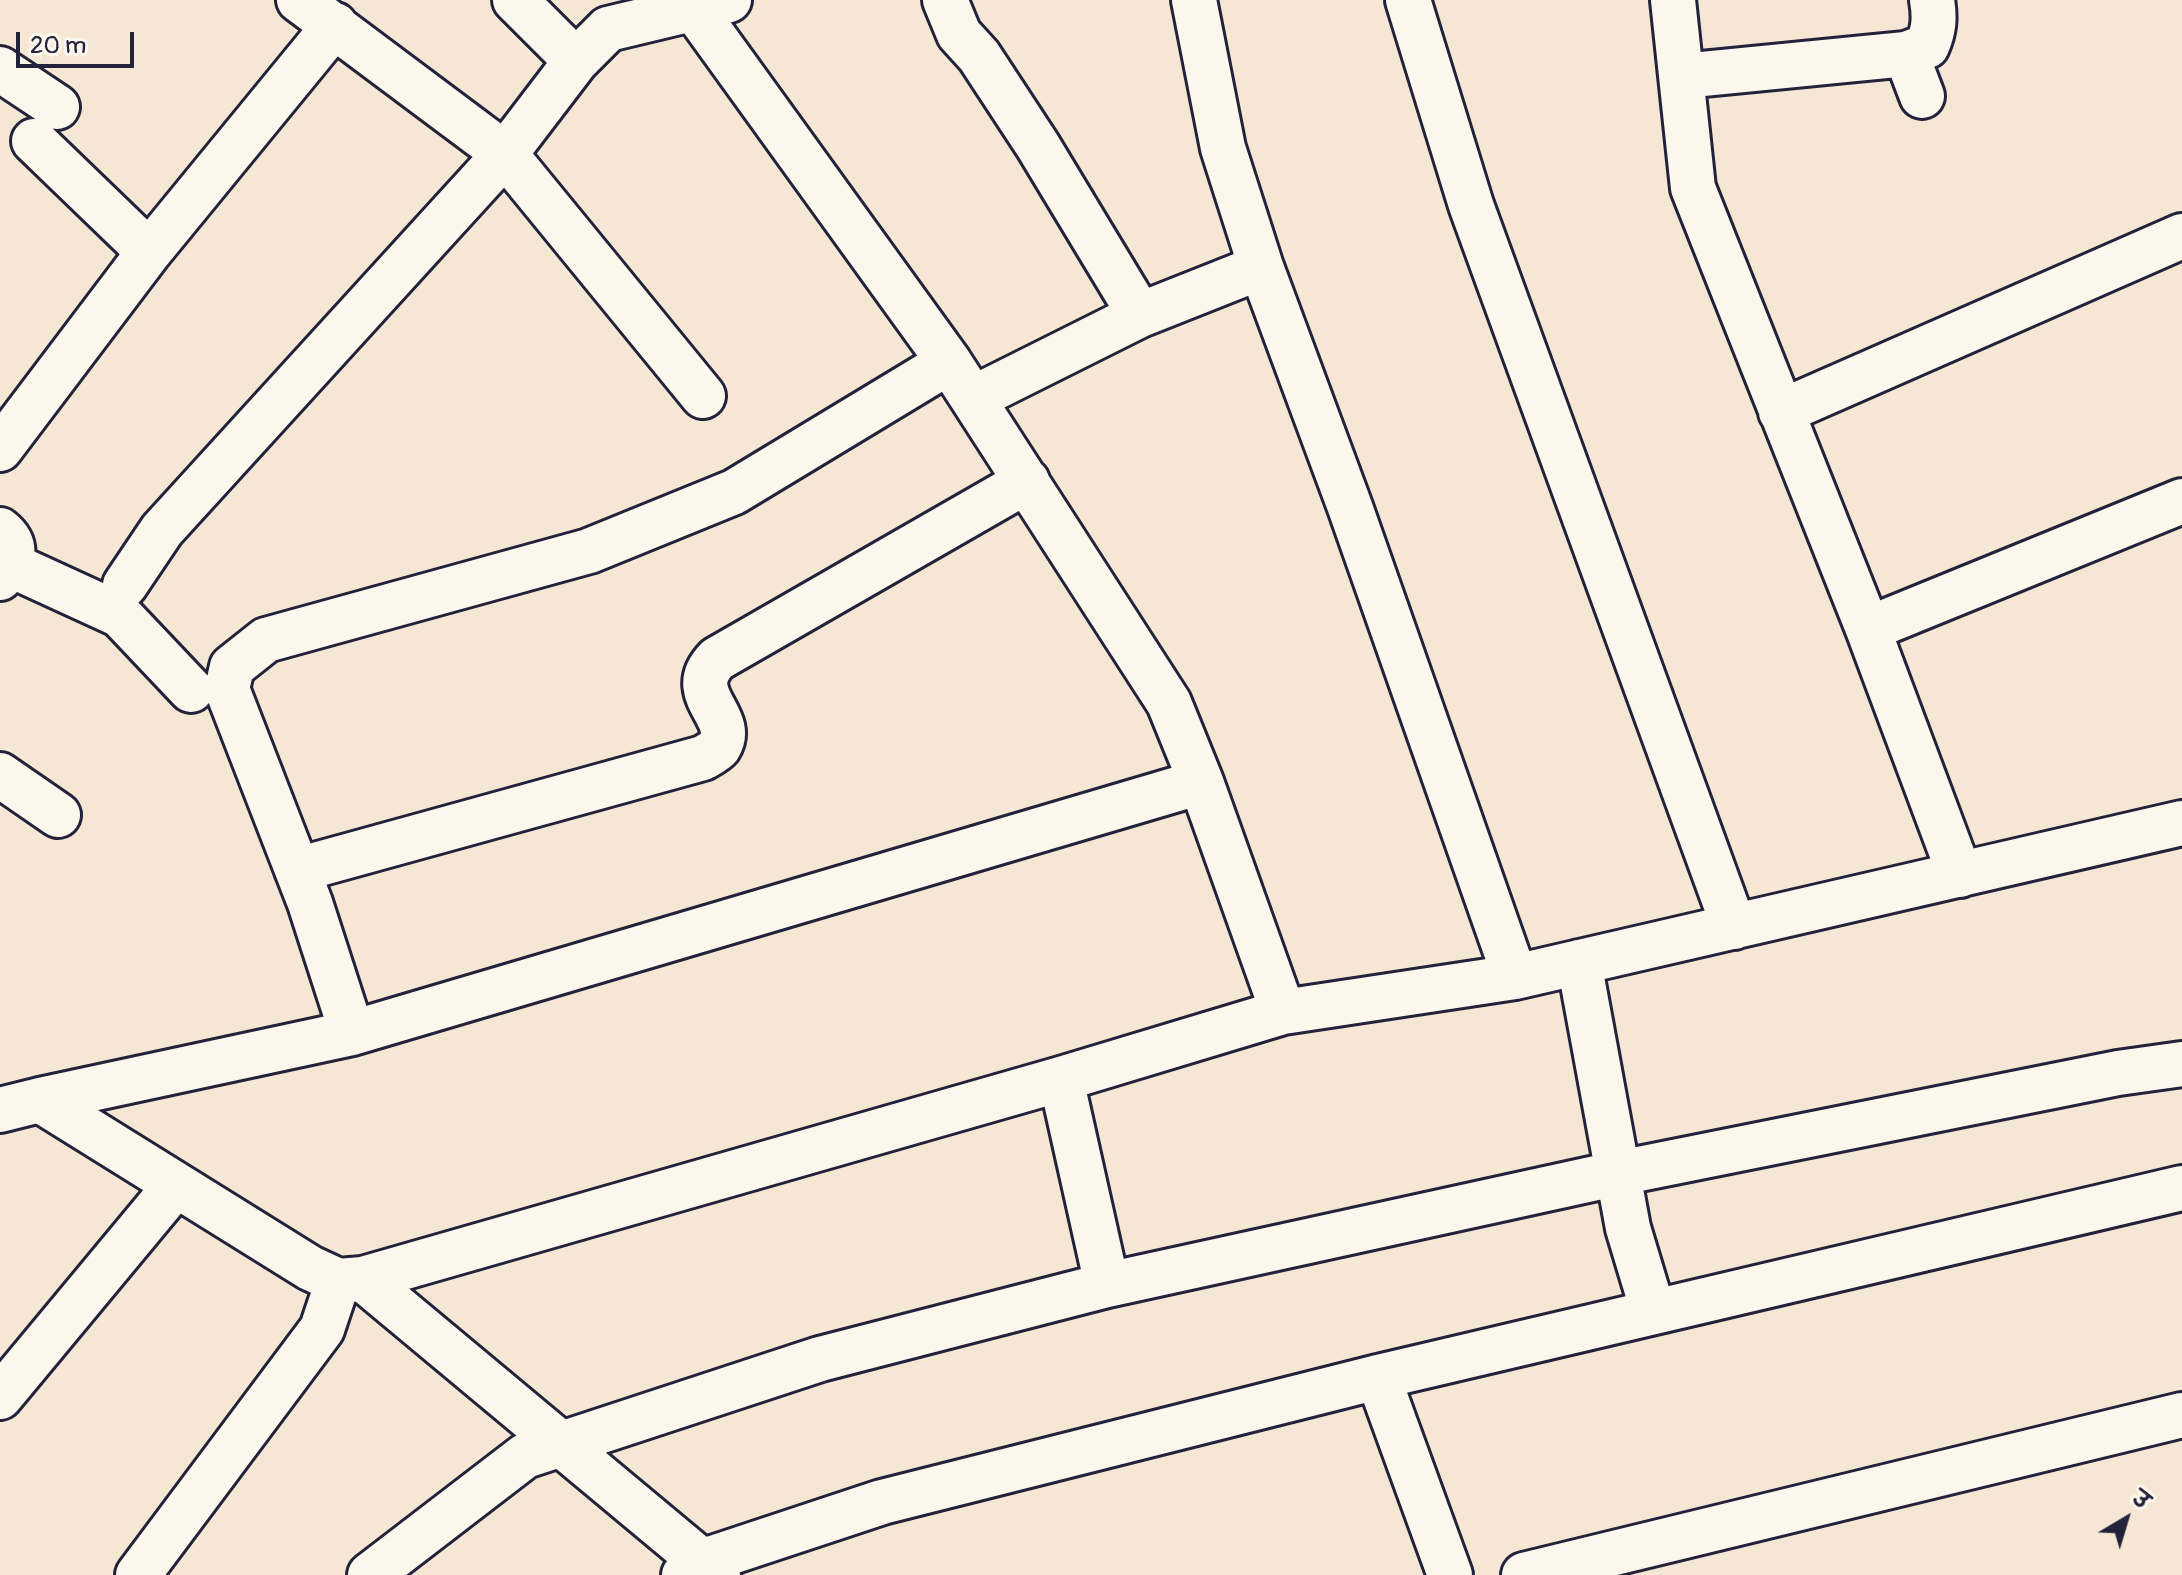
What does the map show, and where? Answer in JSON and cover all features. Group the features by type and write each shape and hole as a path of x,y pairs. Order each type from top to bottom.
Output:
{"street":[{"path":"299,0 505,154 703,396"},
{"path":"515,0 576,61"},
{"path":"945,0 959,34 979,56 1038,146 1140,315"},
{"path":"1194,0 1223,148 1261,267 1350,507 1515,977"},
{"path":"1408,0 1471,205 1734,927"},
{"path":"1673,0 1693,188 1868,629 1960,875"},
{"path":"1682,76 1906,54 1927,46 1935,15 1932,0"},
{"path":"125,585 162,530 505,154 576,61 608,29 711,5 974,398 1169,703 1201,782 1283,1012"},
{"path":"0,449 149,252 335,25"},
{"path":"1906,54 1922,96"},
{"path":"0,69 149,252"},
{"path":"1781,412 2182,236"},
{"path":"974,398 1140,315 1261,267"},
{"path":"352,1033 297,870 227,689 232,667 266,640 589,551 734,492 949,362"},
{"path":"297,870 703,758 718,747 723,731 704,687 706,671 717,659 1027,481"},
{"path":"1868,629 2182,501"},
{"path":"4,558 120,615 191,690"},
{"path":"0,775 58,815"},
{"path":"20,1105 352,1033 1201,782"},
{"path":"138,1575 322,1329 351,1280 1061,1079 1283,1012 1515,977 2182,823"},
{"path":"1579,962 1628,1228 1653,1311"},
{"path":"370,1575 525,1456 820,1359 1107,1285 1619,1173 2118,1073 2182,1064"},
{"path":"1061,1079 1107,1285"},
{"path":"20,1105 176,1185 310,1268 351,1280 562,1443 701,1571 882,1502 1378,1377 2182,1188"},
{"path":"0,1397 176,1185"},
{"path":"1378,1377 1450,1575"},
{"path":"1524,1575 2182,1415"}]}
